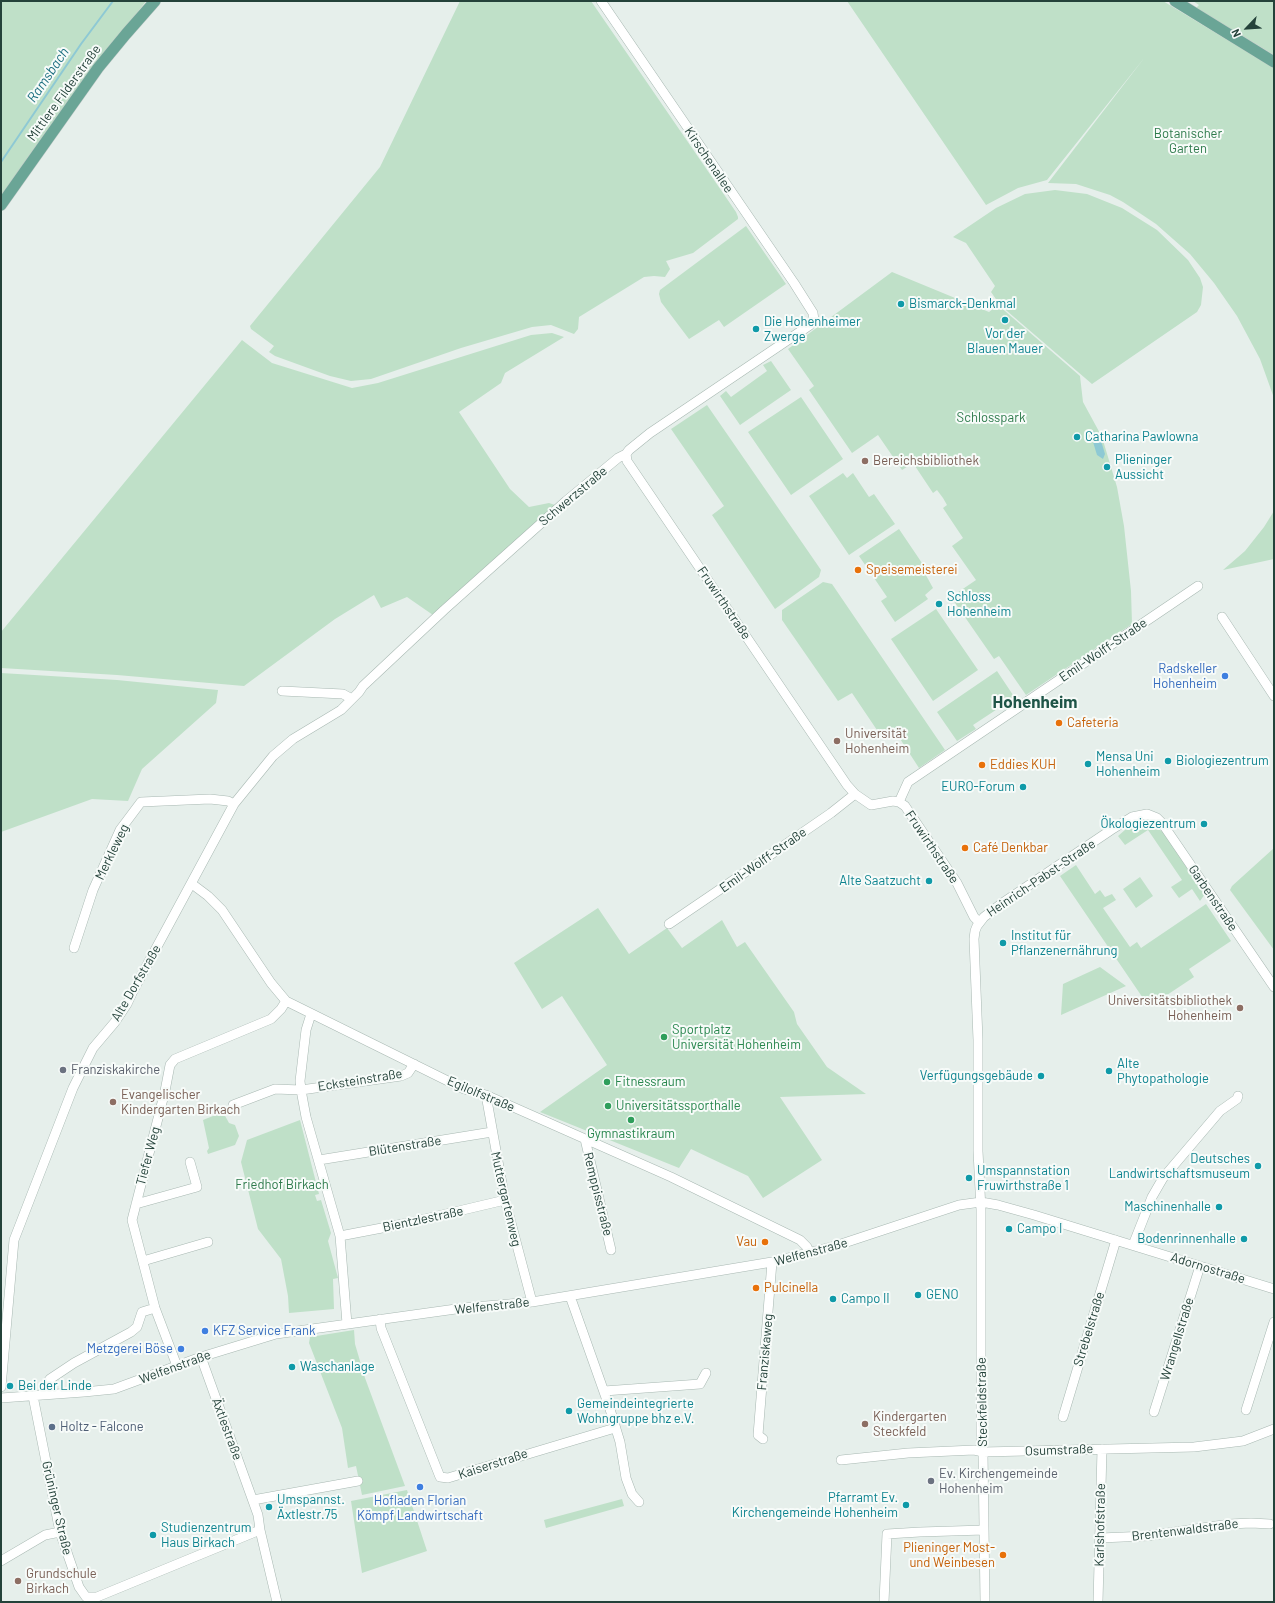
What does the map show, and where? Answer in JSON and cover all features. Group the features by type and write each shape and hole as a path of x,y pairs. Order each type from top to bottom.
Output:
{"main road":[{"name":"Mittlere Filderstraße","path":"1,205 98,68 155,1"},
{"path":"1175,1 1274,62"}],"street":[{"name":"Kirschenallee","path":"601,1 794,283 814,313 814,320"},
{"name":"Schwerzstraße","path":"352,699 385,665 500,560 618,458 626,454 650,434 786,342 810,325 814,320"},
{"name":"Fruwirthstraße","path":"626,454 628,462 847,785 855,794 871,805 876,805 886,801 899,802 905,806 951,874 965,897 974,917 979,922"},
{"name":"Emil-Wolff-Straße","path":"899,802 908,782 1198,586"},
{"path":"1222,618 1274,696"},
{"path":"282,690 343,694 352,699"},
{"name":"Alte Dorfstraße","path":"1,1387 14,1240 27,1203 73,1088 92,1048 115,1022 128,1004 133,991 234,804 273,756 293,739 341,710 352,699"},
{"name":"Emil-Wolff-Straße","path":"669,924 830,813 855,794"},
{"name":"Merkleweg","path":"74,948 93,890 120,830 140,802 210,799 228,801 234,804"},
{"name":"Heinrich-Pabst-Straße","path":"979,922 1011,897 1111,830 1132,817 1147,814"},
{"name":"Garbenstraße","path":"1147,814 1157,818 1274,987"},
{"name":"Egilolfstraße","path":"192,884 208,896 222,910 271,983 286,1001 464,1089 486,1095 671,1177 800,1240 807,1247 810,1254"},
{"path":"979,922 974,931 974,939 978,1048 978,1151 981,1206"},
{"name":"Tiefer Weg","path":"177,1366 156,1308 132,1220 165,1092 170,1065 176,1059 271,1019 281,1009 286,1001"},
{"path":"311,1014 306,1030 300,1081 301,1090 306,1117 340,1236 347,1324"},
{"name":"Ecksteinstraße","path":"233,1105 275,1089 301,1090 401,1076 408,1073 414,1064"},
{"name":"Muttergartenweg","path":"486,1095 505,1200 532,1302"},
{"path":"1133,1245 1152,1197 1163,1178 1220,1111 1237,1099 1238,1096"},
{"name":"Blütenstraße","path":"319,1160 492,1132"},
{"name":"Remppisstraße","path":"584,1139 611,1250"},
{"path":"136,1204 197,1187 190,1162"},
{"name":"Bientzlestraße","path":"340,1236 408,1223 505,1200"},
{"name":"Welfenstraße","path":"1,1398 114,1389 177,1366 276,1334 463,1308 532,1302 772,1262 810,1254 959,1205 981,1206"},
{"name":"Adornostraße","path":"981,1206 1034,1215 1274,1289"},
{"name":"Steckfeldstraße","path":"981,1206 981,1439 985,1602"},
{"name":"Strebelstraße","path":"1062,1417 1116,1240"},
{"path":"143,1261 208,1242"},
{"name":"Franziskaweg","path":"763,1439 758,1435 772,1262"},
{"name":"Wrangellstraße","path":"1154,1412 1200,1266"},
{"path":"570,1296 604,1391 620,1442 626,1478 632,1494 640,1502"},
{"path":"43,1395 44,1387 50,1379 68,1367 132,1332 137,1327 142,1312 156,1308"},
{"name":"Kaiserstraße","path":"380,1319 382,1328 440,1477 448,1478 615,1428"},
{"path":"1246,1410 1274,1322"},
{"name":"Äxtlestraße","path":"201,1358 258,1515 260,1530 277,1602"},
{"path":"604,1391 700,1384 706,1373"},
{"name":"Grüninger Straße","path":"33,1396 60,1532 79,1587 86,1597 93,1598 260,1530"},
{"name":"Osumstraße","path":"841,1460 908,1453 974,1450 982,1452 1201,1446 1242,1441 1274,1429"},
{"name":"Karlshofstraße","path":"1098,1602 1102,1449"},
{"path":"253,1500 358,1481"},
{"name":"Brentenwaldstraße","path":"1100,1538 1147,1536 1230,1524 1270,1524"},
{"path":"884,1602 887,1534 984,1530"},
{"path":"1,1561 45,1535 60,1532"}],"green space":[{"path":"1,1 146,1 1,196"},
{"path":"460,1 591,1 736,212 738,219 693,253 666,261 670,269 665,277 644,277 579,317 578,329 574,334 551,325 532,327 461,348 371,379 351,381 330,376 275,356 269,352 274,346 251,329 250,326 380,167"},
{"name":"Botanischer Garten","path":"847,1 1163,1 1274,68 1274,398 1260,359 1237,316 1214,283 1190,254 1156,224 1110,195 1076,184 1048,183 1145,57 1047,180 1018,188 986,205"},
{"path":"1193,1 1274,1 1274,55 1196,8 1199,5"},
{"path":"1055,190 1087,194 1122,208 1157,230 1188,260 1200,278 1203,287 1201,305 1197,312 1092,384 1000,305 991,292 995,286 966,243 953,237 996,208 1025,194"},
{"path":"746,226 786,284 724,327 719,320 689,339 661,302 659,294 660,290"},
{"name":"Schlosspark","path":"892,272 989,312 998,305 1080,376 1083,402 1102,437 1117,487 1124,526 1131,591 1132,624 1026,695 999,656 994,659 951,597 976,580 952,546 963,538 943,508 947,505 943,498 937,490 933,493 913,463 902,470 878,435 852,453 809,390 814,386 788,349"},
{"path":"552,333 564,337 505,373 501,383 459,412 510,489 529,507 549,503 555,505 433,615 407,597 381,608 374,595 335,619 244,686 117,675 1,668 1,632 242,340 272,363 352,388 378,383 531,335"},
{"path":"771,361 791,390 740,425 720,396 726,391 731,397 767,371 763,365"},
{"path":"801,397 843,459 791,495 748,432"},
{"path":"707,405 821,570 819,577 775,609 712,515 724,506 671,429"},
{"path":"843,473 847,478 853,473 869,497 874,494 895,524 849,555 809,496"},
{"path":"1274,511 1274,559 1223,570 1245,551 1264,527"},
{"path":"899,529 924,566 922,568 933,588 925,595 928,599 895,622 881,601 887,597 859,556"},
{"path":"823,582 832,584 945,750 919,768 893,728 881,736 852,693 838,701 782,620 782,610"},
{"path":"936,609 978,670 933,701 891,639"},
{"path":"997,671 1017,701 1011,706 1008,702 973,725 976,729 957,741 937,712"},
{"path":"1,673 117,680 218,690 216,703 142,769 128,801 92,799 1,832"},
{"path":"1145,821 1163,832 1205,894 1200,901 1192,889 1179,898 1171,887 1182,880 1148,830 1125,845 1118,836 1133,823"},
{"path":"1274,848 1274,950 1230,890 1232,886"},
{"path":"1076,865 1095,894 1100,890 1105,897 1112,894 1116,900 1103,908 1130,947 1137,942 1141,948 1206,904 1231,941 1189,969 1194,977 1149,1007 1060,876"},
{"path":"1140,877 1153,896 1136,908 1123,889"},
{"name":"Sportplatz Universität Hohenheim","path":"598,908 629,954 667,928 682,948 722,920 737,947 745,942 794,1012 797,1024 827,1067 866,1094 780,1097 822,1160 763,1198 748,1176 691,1149 679,1168 540,1112 607,1065 562,996 542,1009 514,963"},
{"path":"1100,967 1126,986 1061,1015 1063,984"},
{"path":"223,1112 229,1123 235,1125 239,1136 235,1145 208,1154 207,1151 209,1148 203,1120"},
{"name":"Friedhof Birkach","path":"300,1120 319,1194 315,1195 317,1201 321,1200 331,1233 328,1241 338,1278 333,1279 334,1309 289,1313 288,1296 281,1259 258,1229 241,1162 247,1140"},
{"path":"354,1330 355,1344 365,1378 405,1486 362,1495 356,1466 348,1468 342,1428 309,1343 310,1337"},
{"path":"407,1490 427,1551 362,1573 351,1501"},
{"path":"622,1499 624,1506 546,1528 544,1520"}],"water":[{"path":"1093,431 1097,433 1102,444 1105,454 1103,459 1097,455 1093,442"}],"waterway":[{"name":"Ramsbach","path":"1,162 81,44 113,1"}],"place":[{"name":"Bismarck-Denkmal","path":"901,304"},
{"name":"Vor der Blauen Mauer","path":"1005,320"},
{"name":"Die Hohenheimer Zwerge","path":"756,329"},
{"name":"Catharina Pawlowna","path":"1077,437"},
{"name":"Bereichsbibliothek","path":"865,461"},
{"name":"Plieninger Aussicht","path":"1107,467"},
{"name":"Speisemeisterei","path":"858,570"},
{"name":"Schloss Hohenheim","path":"939,604"},
{"name":"Radskeller Hohenheim","path":"1225,676"},
{"name":"Cafeteria","path":"1059,723"},
{"name":"Universität Hohenheim","path":"837,741"},
{"name":"Biologiezentrum","path":"1168,761"},
{"name":"Mensa Uni Hohenheim","path":"1088,764"},
{"name":"Eddies KUH","path":"982,765"},
{"name":"EURO-Forum","path":"1023,787"},
{"name":"Ökologiezentrum","path":"1204,824"},
{"name":"Café Denkbar","path":"965,848"},
{"name":"Alte Saatzucht","path":"929,881"},
{"name":"Institut für Pflanzenernährung","path":"1003,943"},
{"name":"Universitätsbibliothek Hohenheim","path":"1240,1008"},
{"name":"Sportplatz Universität Hohenheim","path":"664,1037"},
{"name":"Franziskakirche","path":"63,1070"},
{"name":"Alte Phytopathologie","path":"1109,1071"},
{"name":"Verfügungsgebäude","path":"1041,1076"},
{"name":"Fitnessraum","path":"607,1082"},
{"name":"Evangelischer Kindergarten Birkach","path":"113,1102"},
{"name":"Universitätssporthalle","path":"608,1106"},
{"name":"Gymnastikraum","path":"631,1120"},
{"name":"Deutsches Landwirtschaftsmuseum","path":"1258,1166"},
{"name":"Umspannstation Fruwirthstraße 1","path":"969,1178"},
{"name":"Maschinenhalle","path":"1219,1207"},
{"name":"Campo I","path":"1009,1229"},
{"name":"Bodenrinnenhalle","path":"1244,1239"},
{"name":"Vau","path":"765,1242"},
{"name":"Pulcinella","path":"756,1288"},
{"name":"GENO","path":"918,1295"},
{"name":"Campo II","path":"833,1299"},
{"name":"KFZ Service Frank","path":"205,1331"},
{"name":"Metzgerei Böse","path":"181,1349"},
{"name":"Waschanlage","path":"292,1367"},
{"name":"Bei der Linde","path":"10,1386"},
{"name":"Gemeindeintegrierte Wohngruppe bhz e.V.","path":"569,1411"},
{"name":"Kindergarten Steckfeld","path":"865,1424"},
{"name":"Holtz - Falcone","path":"52,1427"},
{"name":"Ev. Kirchengemeinde Hohenheim","path":"931,1481"},
{"name":"Hofladen Florian Kömpf Landwirtschaft","path":"420,1487"},
{"name":"Pfarramt Ev. Kirchengemeinde Hohenheim","path":"906,1505"},
{"name":"Umspannst. Äxtlestr.75","path":"269,1507"},
{"name":"Studienzentrum Haus Birkach","path":"153,1535"},
{"name":"Plieninger Most- und Weinbesen","path":"1003,1555"},
{"name":"Grundschule Birkach","path":"18,1581"}],"district":[{"name":"Hohenheim","path":"1035,702"}]}
